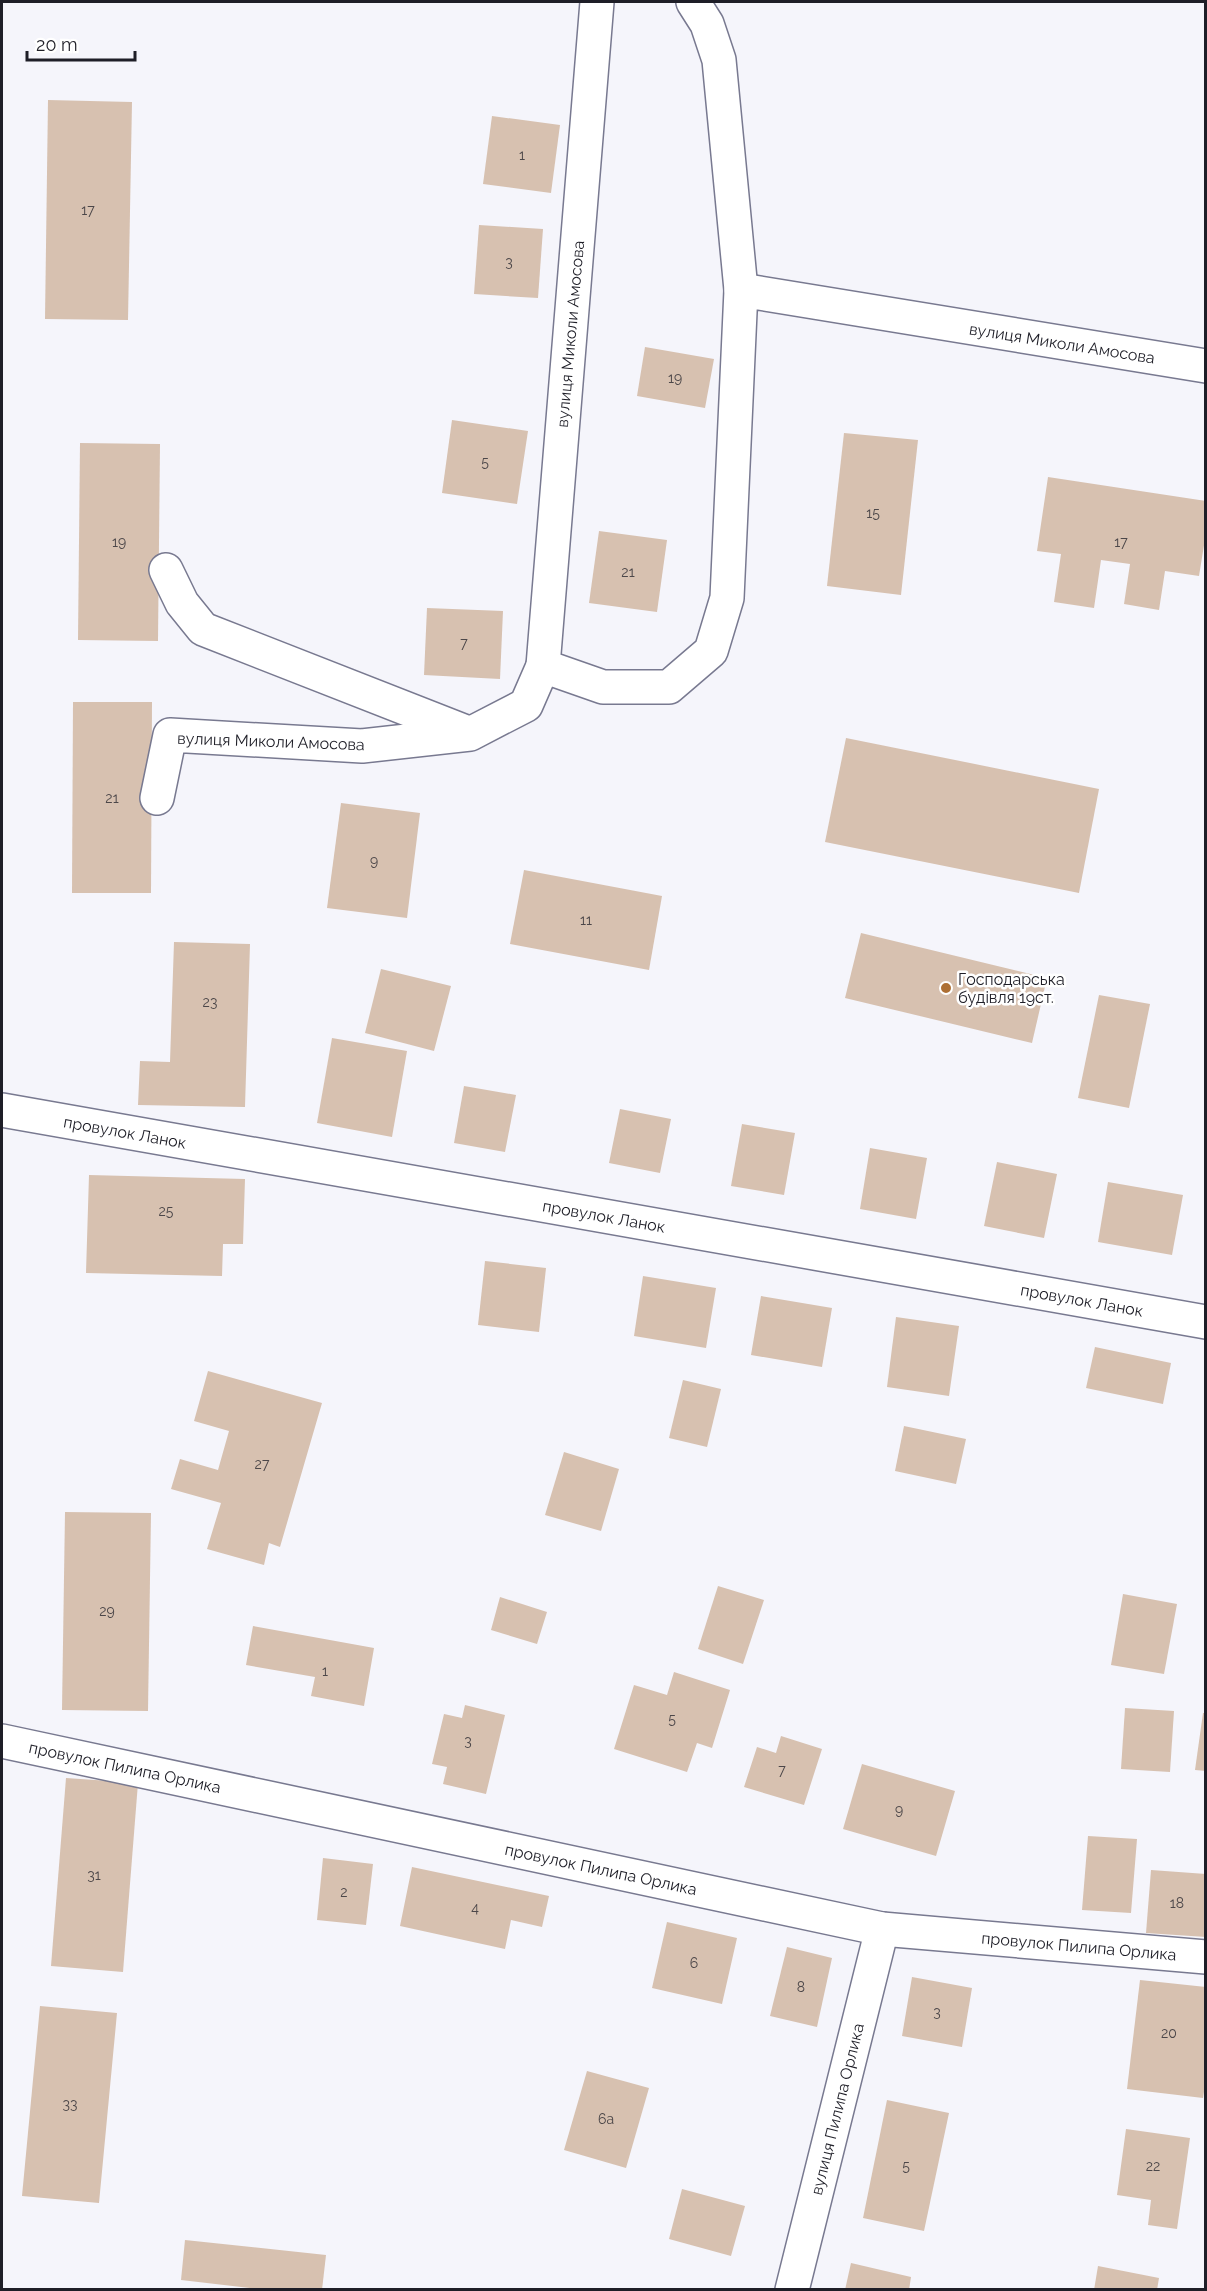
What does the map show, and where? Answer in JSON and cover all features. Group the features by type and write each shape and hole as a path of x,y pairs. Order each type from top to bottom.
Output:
{"street":[{"name":"вулиця Миколи Амосова","path":"157,798 170,735 362,746 470,734 526,705 543,666 597,2"},
{"path":"543,666 603,687 669,687 711,651 727,598 741,290 719,60 707,24 693,2"},
{"name":"вулиця Миколи Амосова","path":"741,290 1206,366"},
{"path":"166,570 182,603 203,629 470,734"},
{"name":"провулок Ланок","path":"2,1110 1206,1322"},
{"name":"провулок Пилипа Орлика","path":"2,1741 882,1929 1206,1957"},
{"name":"вулиця Пилипа Орлика","path":"792,2289 882,1929"}],"building":[{"path":"48,100 132,102 128,320 45,319"},
{"path":"492,116 560,125 551,193 483,184"},
{"path":"479,225 543,229 538,298 474,294"},
{"path":"645,347 714,359 705,408 637,396"},
{"path":"452,420 528,431 517,504 442,493"},
{"path":"844,433 918,440 901,595 827,586"},
{"path":"80,443 160,444 158,641 78,640"},
{"path":"1048,477 1206,501 1206,533 1199,576 1165,571 1159,610 1124,604 1130,564 1101,560 1094,608 1054,602 1061,554 1037,551"},
{"path":"599,531 667,540 657,612 589,603"},
{"path":"427,608 503,611 500,679 424,675"},
{"path":"73,702 152,702 151,893 72,893"},
{"path":"846,738 1099,789 1079,893 825,842"},
{"path":"341,803 420,813 407,918 327,908"},
{"path":"524,870 662,896 649,970 510,944"},
{"name":"Господарська будівля 19ст.","path":"861,933 1047,978 1032,1043 845,998"},
{"path":"174,942 250,944 245,1107 138,1105 140,1061 170,1062"},
{"path":"381,969 451,986 434,1051 365,1033"},
{"path":"1099,995 1150,1004 1129,1108 1078,1098"},
{"path":"332,1038 407,1051 392,1137 317,1123"},
{"path":"464,1086 516,1095 505,1152 454,1143"},
{"path":"620,1109 671,1119 660,1173 609,1163"},
{"path":"742,1124 795,1133 784,1195 731,1186"},
{"path":"870,1148 927,1158 916,1219 860,1209"},
{"path":"997,1162 1057,1174 1044,1238 984,1226"},
{"path":"89,1175 245,1179 243,1244 223,1244 222,1276 86,1273"},
{"path":"1108,1182 1183,1195 1172,1255 1098,1242"},
{"path":"485,1261 546,1268 539,1332 478,1325"},
{"path":"643,1276 716,1288 706,1348 634,1336"},
{"path":"761,1296 832,1308 822,1367 751,1355"},
{"path":"896,1317 959,1326 949,1396 887,1387"},
{"path":"1095,1347 1171,1363 1163,1404 1086,1388"},
{"path":"208,1371 322,1403 280,1547 269,1543 264,1565 207,1549 221,1503 171,1489 180,1459 218,1470 229,1431 194,1421"},
{"path":"683,1380 721,1389 707,1447 669,1438"},
{"path":"904,1426 966,1439 956,1484 895,1471"},
{"path":"564,1452 619,1469 601,1531 545,1515"},
{"path":"65,1512 151,1513 148,1711 62,1710"},
{"path":"718,1586 764,1600 743,1664 698,1649"},
{"path":"1123,1594 1177,1604 1164,1674 1111,1665"},
{"path":"500,1597 547,1612 537,1644 491,1630"},
{"path":"253,1626 374,1648 364,1706 311,1696 315,1677 246,1665"},
{"path":"674,1672 730,1690 712,1748 697,1743 687,1772 614,1749 634,1685 667,1695"},
{"path":"465,1705 505,1715 486,1794 443,1784 447,1767 432,1764 444,1714 462,1718"},
{"path":"1125,1708 1174,1711 1170,1772 1121,1769"},
{"path":"1203,1713 1206,1713 1206,1771 1195,1770"},
{"path":"781,1736 822,1749 804,1805 744,1787 757,1747 776,1753"},
{"path":"862,1764 955,1791 936,1856 843,1829"},
{"path":"66,1778 138,1783 123,1972 51,1966"},
{"path":"1088,1836 1137,1839 1131,1913 1082,1910"},
{"path":"323,1858 373,1864 366,1925 317,1920"},
{"path":"412,1867 549,1896 542,1927 511,1920 505,1949 400,1926"},
{"path":"1151,1870 1206,1874 1206,1937 1146,1933"},
{"path":"667,1922 737,1938 722,2004 652,1988"},
{"path":"787,1947 832,1958 817,2027 770,2016"},
{"path":"912,1977 972,1988 962,2047 902,2036"},
{"path":"1140,1980 1206,1987 1206,2079 1203,2098 1127,2089"},
{"path":"40,2006 117,2013 99,2203 22,2196"},
{"path":"587,2071 649,2088 626,2168 564,2150"},
{"path":"887,2100 949,2113 924,2231 863,2218"},
{"path":"1126,2129 1190,2138 1177,2229 1148,2225 1151,2200 1117,2195"},
{"path":"682,2189 745,2206 731,2256 669,2239"},
{"path":"185,2240 326,2255 322,2290 267,2290 181,2280"},
{"path":"851,2263 911,2277 909,2290 845,2290"},
{"path":"1098,2266 1159,2278 1157,2290 1094,2290"}],"place":[{"name":"Господарська будівля 19ст.","path":"946,988"}]}
